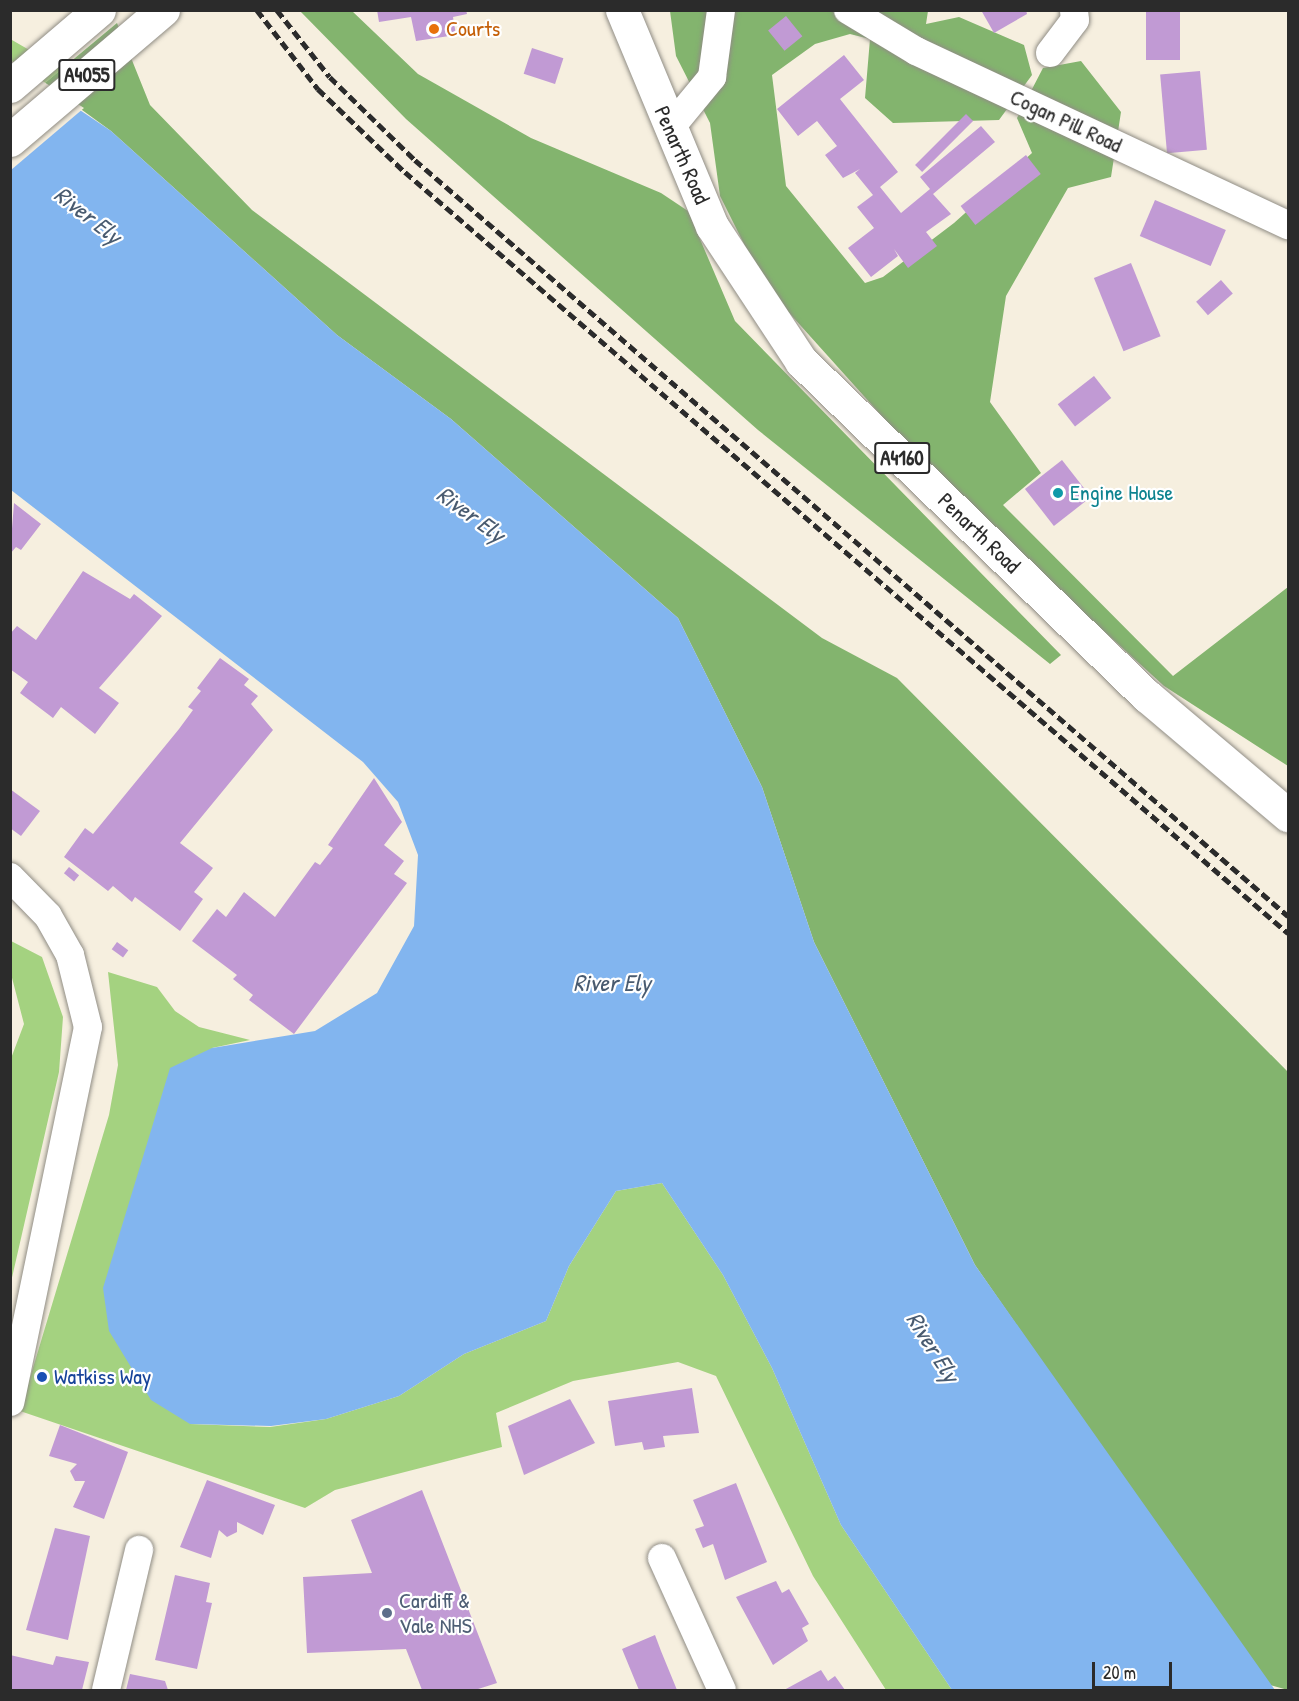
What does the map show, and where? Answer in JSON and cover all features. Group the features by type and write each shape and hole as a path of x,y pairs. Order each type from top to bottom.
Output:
{"main road":[{"name":"A4055","path":"10,86 99,10"},
{"name":"A4055","path":"10,140 163,10"},
{"name":"Penarth Road","path":"625,13 712,226 801,361 1147,696 1288,815"}],"street":[{"path":"671,127 712,77 721,10"},
{"name":"Cogan Pill Road","path":"848,10 916,51 1288,225"},
{"path":"1050,53 1075,20 1074,10"},
{"path":"10,877 48,916 70,955 88,1027 10,1402"},
{"path":"106,1690 139,1550"},
{"path":"662,1558 722,1690"}],"green space":[{"path":"300,11 352,11 418,74 531,138 661,193 688,211 735,321 1061,655 1050,664 758,430 406,119"},
{"path":"670,11 928,11 926,24 959,17 1024,45 1032,75 999,120 893,123 865,98 870,39 850,34 815,44 772,75 786,186 865,283 883,277 954,223 1032,153 1017,118 1043,68 1081,61 1121,112 1111,177 1068,188 1006,296 990,402 1041,473 1003,505 1173,676 1288,587 1288,766 1164,686 942,483 765,286 720,196 710,123 676,56"},
{"path":"117,23 150,105 252,210 822,638 897,678 1288,1072 1288,1690 1266,1684 975,1265 814,942 762,787 678,618 451,419 337,335 111,131 45,83"},
{"path":"10,33 12,40 62,69 45,83 11,63"},
{"path":"11,941 42,957 63,1017 59,1072 11,1282 10,1061 24,1024 11,974"},
{"path":"108,972 157,987 175,1011 199,1027 250,1040 212,1048 190,1424 270,1427 326,1419 399,1396 464,1354 546,1321 569,1266 616,1191 662,1183 723,1275 772,1368 841,1525 952,1690 886,1690 813,1576 716,1376 678,1362 573,1381 496,1413 502,1447 335,1490 305,1508 20,1411 109,1115 118,1065"}],"water":[{"name":"River Ely","path":"10,63 111,131 337,335 451,419 678,618 762,787 814,942 975,1265 1275,1690 952,1690 841,1525 772,1368 723,1275 662,1183 616,1191 569,1266 546,1321 464,1354 399,1396 326,1419 271,1426 190,1424 151,1400 109,1331 103,1288 170,1068 212,1048 315,1031 377,993 414,926 418,855 398,802 363,762 11,490"}],"pier":[{"path":"10,60 84,108 11,170"}],"building":[{"name":"Courts","path":"377,10 466,10 467,14 453,17 456,35 416,41 411,17 379,22"},
{"path":"981,10 1026,10 1027,14 994,33"},
{"path":"1146,10 1180,10 1180,60 1146,60"},
{"path":"786,16 802,36 784,51 768,30"},
{"path":"532,48 563,58 555,84 524,74"},
{"path":"844,55 864,80 840,99 898,172 880,187 901,213 930,189 920,177 981,126 995,142 933,194 951,214 926,232 937,246 908,268 894,249 898,256 871,277 848,248 874,228 857,207 873,195 855,173 860,169 843,178 825,155 837,146 817,121 798,136 777,109"},
{"path":"1200,71 1207,150 1167,153 1160,74"},
{"path":"966,114 973,121 922,172 915,165"},
{"path":"1026,155 1041,174 975,225 961,206"},
{"path":"1155,200 1226,230 1211,266 1140,236"},
{"path":"1131,263 1161,336 1124,351 1094,278"},
{"path":"1221,280 1233,294 1208,315 1196,302"},
{"path":"1094,376 1111,398 1075,426 1058,404"},
{"name":"Engine House","path":"1062,460 1091,497 1054,526 1025,489"},
{"path":"14,503 41,524 21,550 16,547 10,554"},
{"path":"83,571 130,599 134,594 162,616 99,688 119,703 95,734 61,707 53,718 20,693 28,682 10,669 10,634 17,626 36,640"},
{"path":"220,658 249,679 244,685 258,696 251,704 273,730 180,843 213,868 194,892 203,899 180,931 135,897 132,902 113,886 108,891 64,857 85,828 93,834 179,729 193,710 188,707 201,691 197,688"},
{"path":"374,778 402,822 384,845 404,861 394,874 407,883 294,1034 249,1000 253,995 233,979 237,975 192,941 217,909 226,917 244,892 275,917 315,862 320,865 333,848 328,845"},
{"path":"10,789 40,811 21,836 10,828"},
{"path":"69,867 79,875 74,881 64,873"},
{"path":"117,942 128,950 123,958 112,949"},
{"path":"692,1388 699,1433 663,1436 665,1447 644,1450 642,1442 615,1446 608,1401"},
{"path":"570,1399 595,1443 524,1475 508,1426"},
{"path":"60,1425 128,1452 104,1519 73,1507 85,1481 75,1481 70,1471 77,1464 49,1456"},
{"path":"207,1480 275,1505 263,1535 237,1522 237,1532 227,1537 219,1530 211,1558 180,1547"},
{"path":"736,1483 767,1562 725,1580 713,1544 703,1548 695,1529 704,1526 693,1500"},
{"name":"Cardiff & Vale NHS","path":"422,1490 497,1683 475,1690 422,1690 406,1649 307,1653 303,1577 372,1573 351,1520"},
{"path":"55,1528 90,1536 68,1640 26,1630"},
{"path":"175,1575 210,1583 206,1602 212,1603 197,1669 155,1660"},
{"path":"776,1581 782,1593 789,1589 809,1624 802,1628 808,1641 773,1665 736,1597"},
{"path":"655,1635 677,1690 639,1690 622,1649"},
{"path":"10,1655 53,1665 56,1656 89,1662 82,1690 10,1690"},
{"path":"821,1670 828,1681 835,1676 845,1690 784,1690"},
{"path":"130,1674 165,1681 168,1690 126,1690"}],"railway":[{"path":"257,10 318,89 405,172 1288,933"},
{"path":"277,10 330,77 415,160 1288,916"}],"place":[{"name":"Courts","path":"434,29"},
{"name":"Engine House","path":"1058,493"},
{"name":"Watkiss Way","path":"42,1377"},
{"name":"Cardiff & Vale NHS","path":"387,1613"}]}
